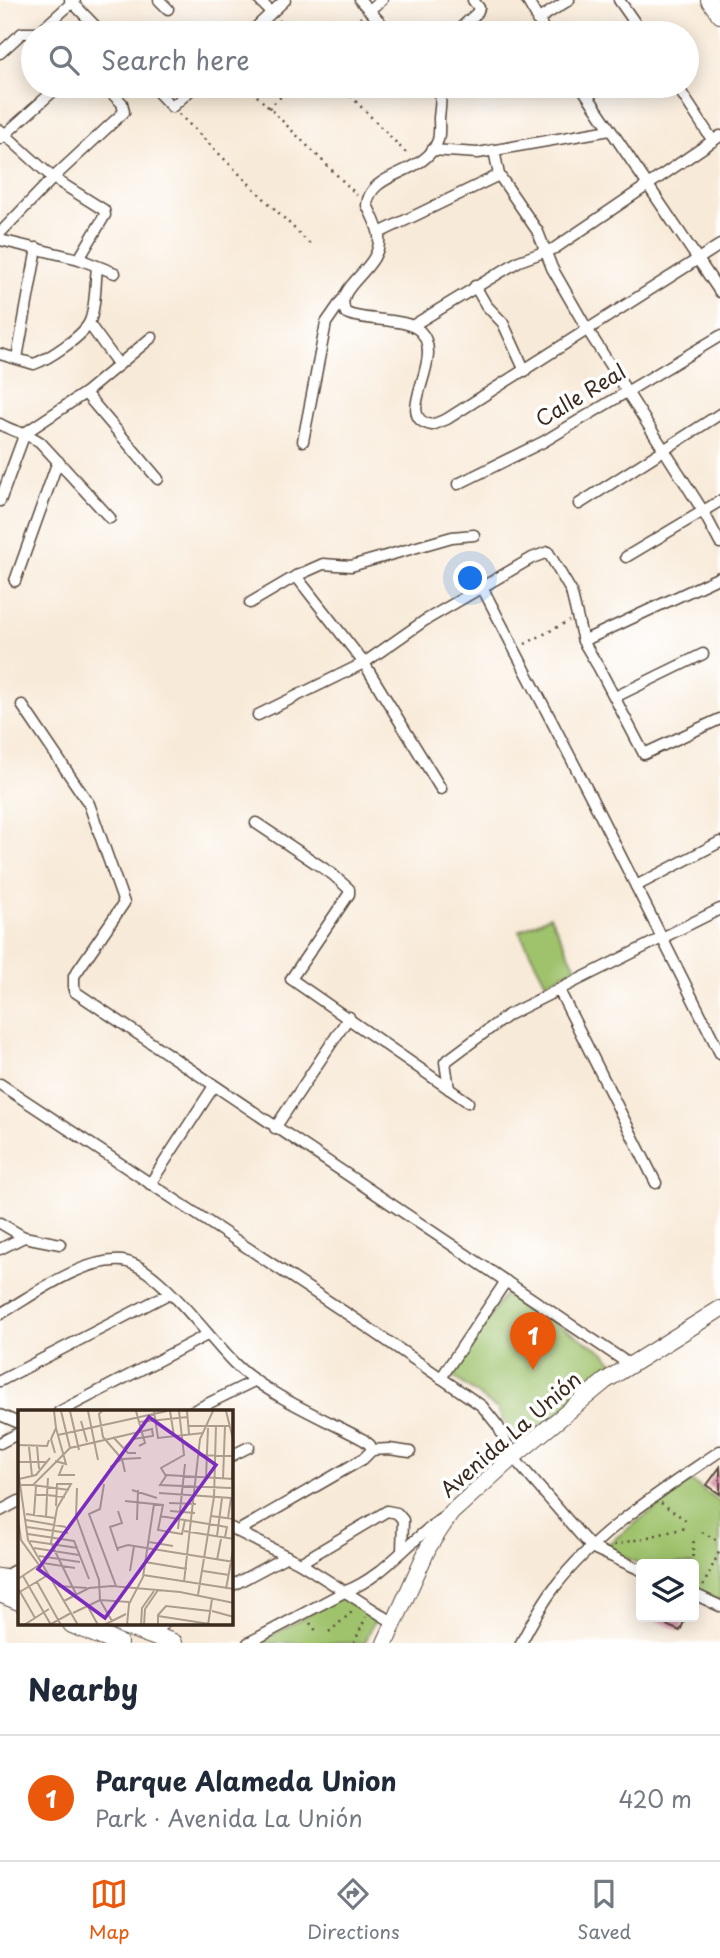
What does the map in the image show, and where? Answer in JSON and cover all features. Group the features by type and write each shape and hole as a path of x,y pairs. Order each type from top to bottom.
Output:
{"main road":[{"path":"709,0 720,15"},
{"name":"Avenida La Unión","path":"385,1643 429,1546 451,1513 581,1400 629,1364 720,1309"},
{"path":"0,1578 18,1585"},
{"path":"0,1593 18,1601"},
{"path":"75,1626 94,1639 118,1643"},
{"path":"127,1626 173,1643"}],"street":[{"path":"159,0 168,9"},
{"path":"259,0 271,12"},
{"path":"262,21 285,0"},
{"path":"360,0 379,21"},
{"path":"369,10 382,0"},
{"path":"468,21 479,8 473,0"},
{"path":"527,0 537,20 569,0"},
{"path":"620,0 634,21"},
{"path":"50,21 72,1 91,21"},
{"path":"0,53 21,34"},
{"path":"45,98 1,135 53,178 104,210 104,215 79,259"},
{"path":"0,233 53,178 124,112 122,103 116,98"},
{"path":"163,98 172,107 182,98"},
{"path":"303,440 326,323 345,292 375,259 380,233 367,205 368,198 376,186 417,165 432,150 438,139 438,98"},
{"path":"589,98 720,292"},
{"path":"412,326 519,261 547,252 717,138 686,98"},
{"path":"432,150 478,153 610,130"},
{"path":"494,150 499,175 538,232 552,268 587,329 703,511 720,544"},
{"path":"380,233 499,175"},
{"path":"0,240 79,259 115,273"},
{"path":"342,300 346,313 355,317 412,326 421,332 429,354 415,412 418,420 432,425 447,419 525,371 720,245"},
{"path":"17,358 37,248"},
{"path":"0,354 34,364 89,324 97,267"},
{"path":"475,286 486,305 503,323 525,371"},
{"path":"89,324 119,365"},
{"name":"Calle Real","path":"458,484 543,442 720,336"},
{"path":"0,501 25,433 85,393 152,337"},
{"path":"85,393 158,479"},
{"path":"579,504 720,414"},
{"path":"0,424 40,442 110,518"},
{"path":"15,581 58,461"},
{"path":"626,557 720,501"},
{"path":"250,603 296,576 323,564 351,566 452,537 474,535"},
{"path":"258,715 364,663 404,633 532,558 548,552 571,591 583,641 644,754 720,719"},
{"path":"296,576 364,663 441,789"},
{"path":"583,641 720,577"},
{"path":"482,587 719,1047"},
{"path":"615,697 703,654"},
{"path":"22,705 89,804 124,903 74,976 74,991 629,1364"},
{"path":"256,823 348,886 349,894 290,979 349,1017 468,1102"},
{"path":"636,886 720,842"},
{"path":"449,1089 445,1069 447,1059 508,1015 720,909"},
{"path":"559,990 656,1183"},
{"path":"275,1128 349,1017"},
{"path":"0,1084 368,1327 487,1412 498,1426 513,1457 591,1547 636,1568"},
{"path":"150,1184 214,1086"},
{"path":"0,1223 24,1237 60,1244"},
{"path":"0,1249 24,1237"},
{"path":"0,1314 80,1269 110,1261 125,1261 145,1270 170,1293 235,1365 254,1381 364,1440 372,1450"},
{"path":"440,1378 506,1281"},
{"path":"0,1381 170,1293"},
{"path":"62,1410 207,1335"},
{"path":"195,1410 254,1381"},
{"path":"0,1415 18,1423"},
{"path":"0,1443 18,1434"},
{"path":"233,1455 249,1447"},
{"path":"234,1529 363,1459 372,1450 410,1452"},
{"path":"521,1643 537,1612 555,1586 591,1547 662,1491 720,1451"},
{"path":"0,1511 18,1502"},
{"path":"300,1563 387,1511 397,1513 403,1520 401,1551"},
{"path":"248,1643 346,1591 363,1585 430,1526 451,1513"},
{"path":"234,1529 300,1563 394,1623"},
{"path":"233,1586 287,1556"},
{"path":"0,1578 18,1569"},
{"path":"699,1592 720,1606"},
{"path":"147,1633 160,1626"}],"path":[{"path":"358,21 369,10"},
{"path":"271,12 280,21"},
{"path":"260,98 367,205"},
{"path":"270,108 280,98"},
{"path":"353,98 417,165"},
{"path":"172,107 313,247"},
{"path":"523,644 570,620"},
{"path":"662,1503 687,1521"},
{"path":"606,1547 686,1528"},
{"path":"702,1532 720,1542"},
{"path":"692,1559 694,1536"},
{"path":"606,1547 615,1540"},
{"path":"606,1547 616,1551"},
{"path":"699,1587 720,1550"},
{"path":"329,1632 358,1606"},
{"path":"354,1643 368,1612"},
{"path":"308,1620 317,1632"}],"green space":[{"path":"550,916 576,967 546,983 519,931"},
{"path":"506,1293 605,1353 617,1367 518,1444 497,1409 450,1374"},
{"path":"691,1481 720,1502 720,1601 699,1591 699,1559 636,1559 636,1563 604,1547"},
{"path":"342,1596 377,1614 365,1643 258,1643"}],"building":[{"path":"720,1467 720,1494 707,1485"},
{"path":"659,1622 684,1622 680,1631"}],"place":[{"name":"Parque Alameda Union","path":"533,1370"}]}
